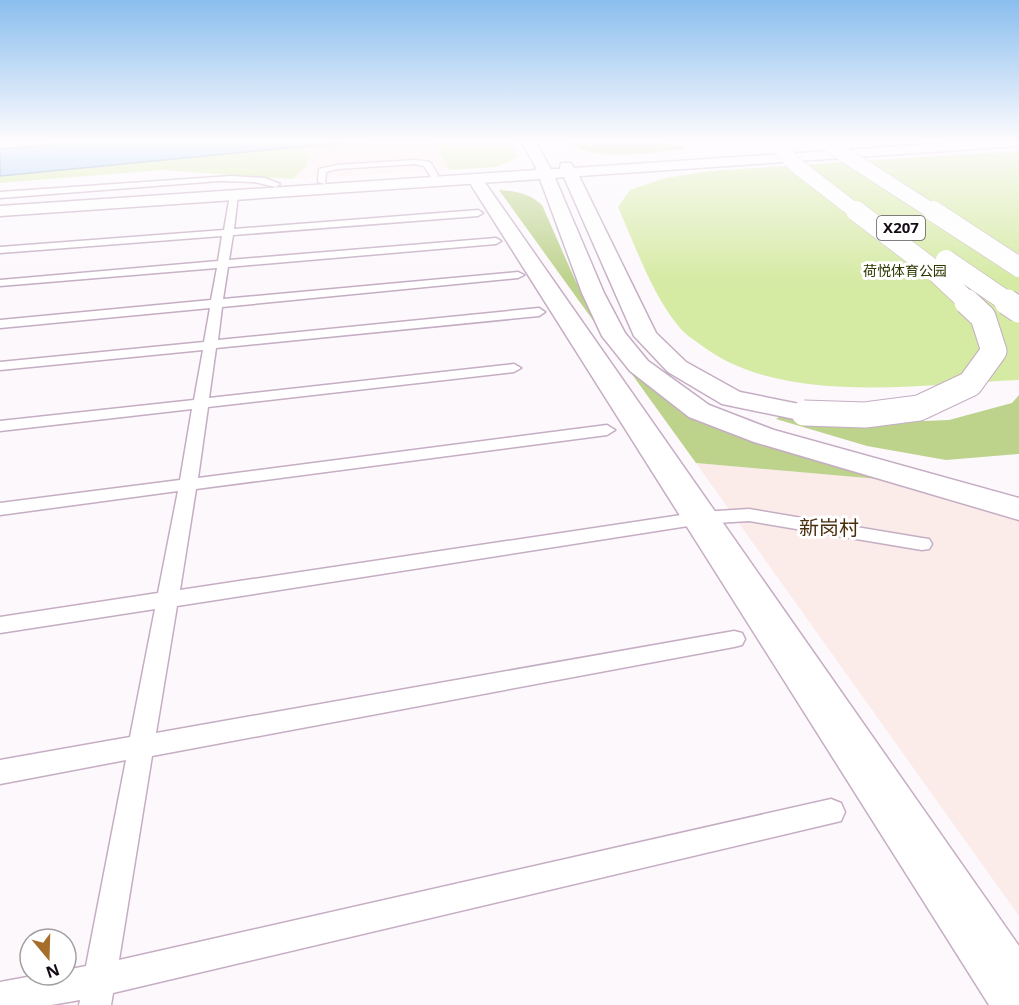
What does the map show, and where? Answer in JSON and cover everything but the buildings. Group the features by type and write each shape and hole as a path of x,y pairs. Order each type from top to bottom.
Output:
{"main road":[{"path":"0,203 205,189"},
{"path":"0,211 234,195 477,196 496,189"},
{"path":"563,189 593,293 614,336 639,366 699,411 764,436 1019,509"},
{"path":"568,189 646,336 677,367 732,398 804,413 865,414 919,408 970,384 994,351 983,317 935,271 827,189"},
{"name":"X207","path":"849,189 928,248 1019,310"},
{"name":"X207","path":"898,189 1019,267"},
{"path":"915,189 1019,251"},
{"path":"477,196 701,518 1019,998"}],"lane":[{"path":"0,195 64,189"},
{"path":"98,992 188,485 234,195"},
{"path":"0,250 229,232 477,196"},
{"path":"0,283 496,241"},
{"path":"0,324 518,275"},
{"path":"0,366 539,312"},
{"path":"0,426 514,368"},
{"path":"0,509 607,430"},
{"path":"0,625 701,518 749,515 921,544"},
{"path":"0,772 734,639"},
{"path":"0,998 98,992 831,812"}],"shaded area":[{"path":"696,463 890,480 1019,520 1019,916"}],"green space":[{"name":"荷悦体育公园","path":"1019,189 1019,380 897,387 854,387 811,384 771,377 734,364 690,337 680,328 661,300 618,207 630,190"},
{"path":"499,190 522,193 542,205 576,282 603,328 668,397 890,480 696,463"},
{"path":"1019,395 1019,454 946,460 867,446 776,419 782,415 848,424 949,420 1012,403"}],"district":[{"name":"新岗村","path":"829,528"}]}
